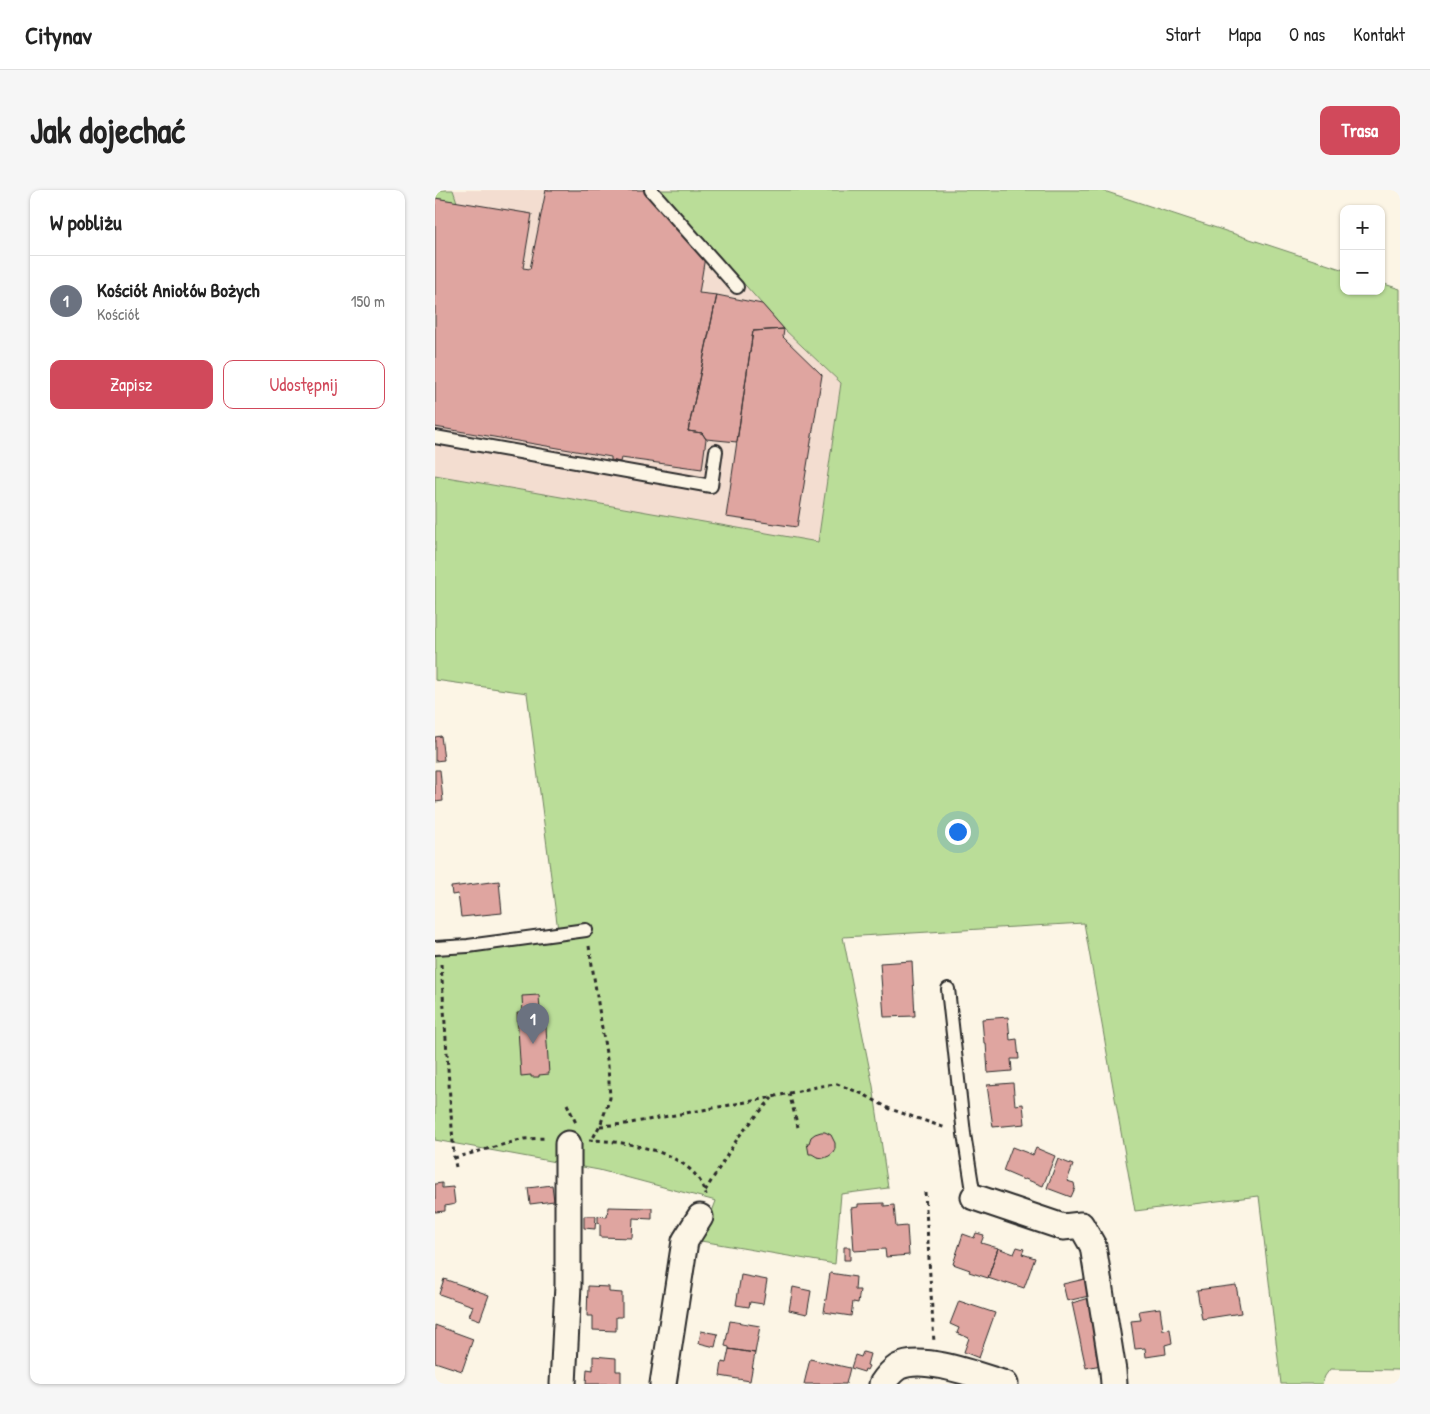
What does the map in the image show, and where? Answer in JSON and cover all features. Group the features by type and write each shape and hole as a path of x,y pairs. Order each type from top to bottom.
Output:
{"street":[{"path":"563,1384 568,1285 568,1144"},
{"path":"974,1197 1063,1227 1081,1225 1093,1246 1113,1371 1113,1384"},
{"path":"663,1384 685,1241 700,1217"},
{"path":"881,1384 899,1367 914,1364 935,1364 1005,1384"}],"lane":[{"path":"651,190 737,287"},
{"path":"435,437 711,486 716,451"},
{"path":"437,948 468,946 586,930"},
{"path":"948,989 964,1134 974,1197"}],"path":[{"path":"586,930 610,1098 600,1126 592,1140"},
{"path":"437,948 456,1167"},
{"path":"600,1126 625,1124 837,1084 863,1094 890,1109 964,1134"},
{"path":"789,1094 798,1126"},
{"path":"705,1191 739,1136 772,1097"},
{"path":"454,1158 525,1139 545,1138 568,1144 583,1139 631,1143 684,1163 699,1177 707,1199 700,1217"},
{"path":"925,1192 935,1364"}],"shaded area":[{"path":"435,190 661,190 784,329 841,383 818,543 435,475"}],"green space":[{"path":"435,190 453,190 457,202 435,198"},
{"path":"661,190 1101,190 1340,269 1340,295 1385,295 1385,284 1400,289 1400,1370 1330,1369 1322,1384 1281,1384 1259,1196 1135,1211 1084,923 843,937 873,1086 888,1188 841,1194 835,1264 701,1241 716,1201 599,1170 435,1140 435,956 559,938 527,693 435,680 435,475 818,542 841,383 784,329"}],"building":[{"path":"546,190 645,190 705,257 699,293 717,295 688,431 702,433 706,439 702,469 621,458 620,462 611,460 611,457 435,427 435,198 532,214 523,268 530,269"},
{"path":"717,295 762,304 784,329 753,331 737,442 706,439 702,433 688,431"},
{"path":"784,329 783,337 822,375 797,527 726,517 753,331"},
{"path":"441,736 444,760 435,761 435,737"},
{"path":"435,770 440,770 443,801 435,802"},
{"path":"499,881 502,913 461,917 458,894 452,895 451,887"},
{"path":"912,961 915,1016 884,1017 880,963"},
{"path":"539,995 540,1012 545,1012 549,1074 539,1075 539,1077 531,1077 531,1075 521,1076 517,1013 523,1013 522,996"},
{"path":"1008,1017 1010,1040 1017,1039 1019,1059 1011,1059 1012,1071 988,1073 982,1019"},
{"path":"1013,1083 1015,1105 1023,1104 1025,1124 993,1127 987,1085"},
{"path":"821,1132 831,1135 835,1143 833,1153 824,1158 809,1154 807,1143 809,1143 811,1137"},
{"path":"1012,1147 1033,1155 1036,1148 1055,1156 1043,1186 1003,1171"},
{"path":"1058,1159 1073,1165 1067,1181 1074,1183 1075,1188 1071,1197 1047,1188"},
{"path":"442,1183 442,1188 453,1187 455,1204 445,1206 445,1211 435,1212 435,1184"},
{"path":"552,1185 554,1201 530,1204 528,1188"},
{"path":"884,1203 884,1206 894,1205 896,1227 907,1226 909,1255 886,1257 885,1249 854,1251 851,1208 858,1207 858,1204"},
{"path":"608,1207 652,1208 652,1219 633,1218 632,1238 600,1237 598,1216 607,1217"},
{"path":"584,1216 596,1216 595,1229 584,1228"},
{"path":"976,1233 984,1235 981,1243 998,1248 988,1278 953,1264 963,1234 974,1238"},
{"path":"844,1247 850,1247 850,1260 844,1260"},
{"path":"1017,1247 1024,1249 1022,1254 1035,1258 1024,1288 988,1278 998,1248 1014,1254"},
{"path":"830,1273 856,1277 855,1290 860,1290 858,1303 853,1302 851,1316 824,1312"},
{"path":"741,1275 767,1280 763,1304 750,1302 749,1307 736,1305"},
{"path":"1089,1278 1093,1295 1067,1301 1063,1284"},
{"path":"444,1279 489,1295 480,1320 469,1316 473,1306 439,1294"},
{"path":"1236,1285 1241,1313 1202,1319 1197,1290"},
{"path":"588,1286 609,1287 609,1292 622,1293 622,1317 616,1317 616,1331 593,1330 593,1316 587,1316"},
{"path":"793,1287 811,1291 807,1314 789,1310"},
{"path":"1093,1297 1106,1364 1086,1368 1072,1303"},
{"path":"959,1301 995,1313 979,1358 964,1352 969,1338 957,1333 959,1328 950,1324"},
{"path":"1160,1308 1163,1330 1170,1329 1172,1343 1165,1345 1166,1354 1146,1357 1145,1348 1135,1349 1131,1321 1141,1320 1139,1311"},
{"path":"730,1321 760,1326 755,1353 729,1349 729,1347 725,1346"},
{"path":"435,1325 473,1339 462,1371 435,1362"},
{"path":"701,1331 718,1334 715,1347 699,1343"},
{"path":"729,1349 755,1353 750,1381 720,1376 722,1362 726,1363"},
{"path":"863,1352 870,1354 867,1365 869,1366 864,1372 851,1368 855,1355 861,1357"},
{"path":"593,1356 616,1358 616,1371 621,1371 621,1384 586,1384 587,1369 593,1370"},
{"path":"810,1359 850,1368 846,1384 804,1384"}],"place":[{"name":"Kościół Aniołów Bożych","path":"533,1044"}]}
